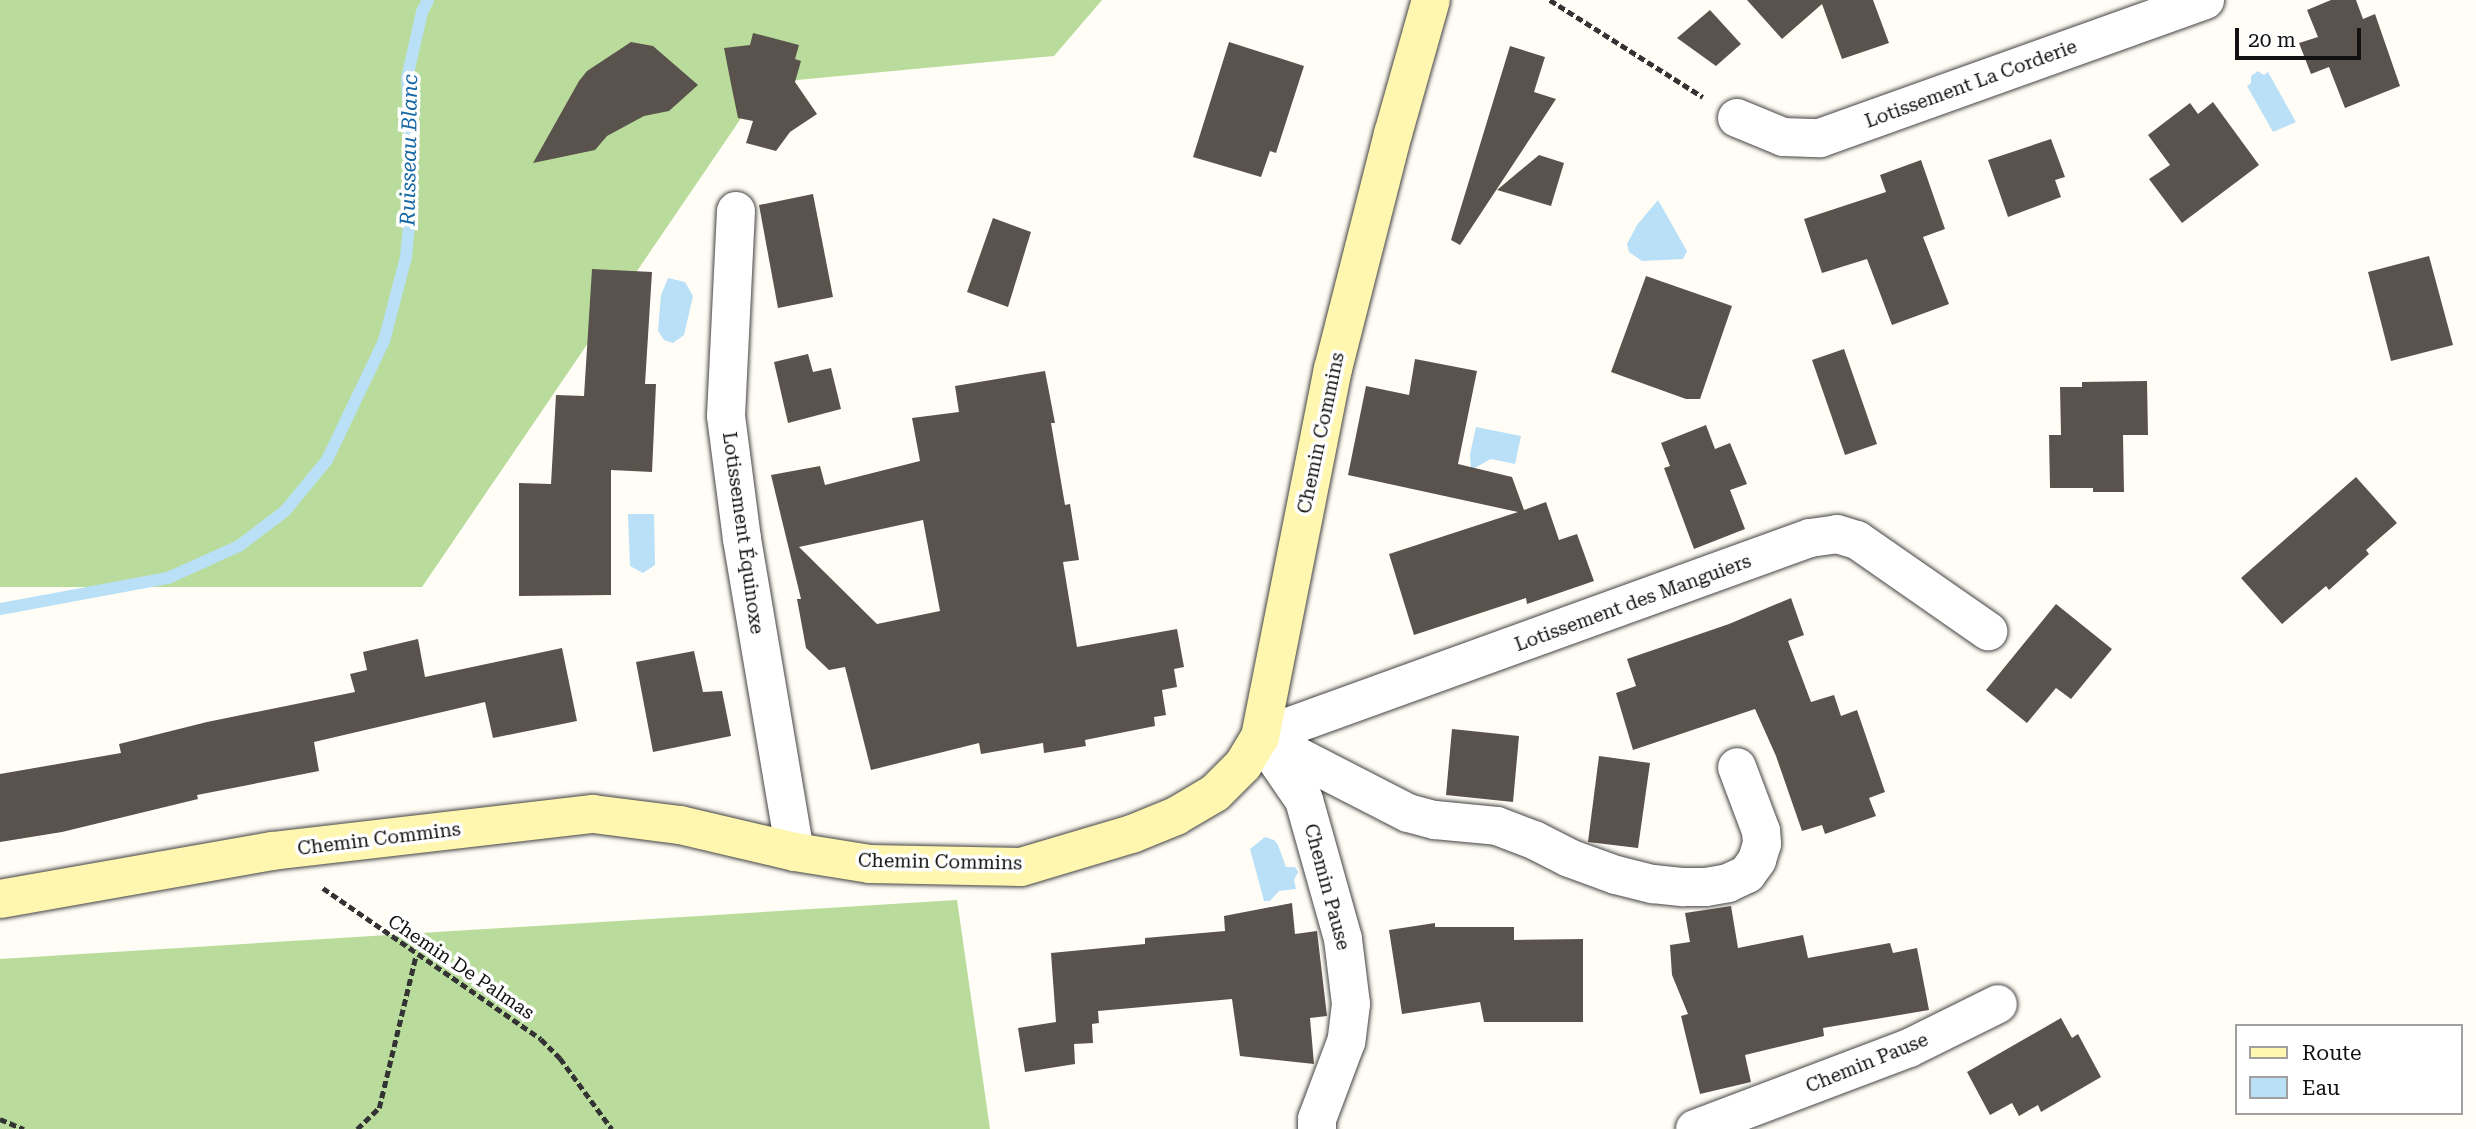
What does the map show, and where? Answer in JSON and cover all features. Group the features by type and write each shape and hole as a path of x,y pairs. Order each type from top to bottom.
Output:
{"street":[{"name":"Chemin Commins","path":"0,900 272,851 593,814 680,825 794,852 870,864 1021,867 1132,834 1176,816 1215,793 1243,765 1261,737 1333,369 1393,134 1431,0"},
{"name":"Lotissement La Corderie","path":"1737,118 1783,137 1821,138 2205,0"},
{"name":"Lotissement Équinoxe","path":"736,211 726,416 742,539 794,852"},
{"name":"Lotissement des Manguiers","path":"1261,737 1810,538 1836,534 1857,540 1988,631"},
{"path":"1261,737 1408,813 1435,820 1497,826 1534,840 1569,858 1616,875 1653,884 1684,887 1728,883 1747,874 1756,860 1762,844 1761,831 1737,767"},
{"name":"Chemin Pause","path":"1261,737 1304,800 1343,939 1351,1004 1346,1042 1317,1119 1317,1129"},
{"name":"Chemin Pause","path":"1695,1129 1909,1048 1998,1004"}],"path":[{"path":"1550,0 1737,118"},
{"name":"Chemin De Palmas","path":"272,851 416,955 541,1039 560,1058 612,1129"},
{"path":"357,1129 379,1108 416,955"},
{"path":"0,1119 24,1129"}],"green space":[{"path":"0,0 1102,0 1054,56 765,83 422,587 0,587"},
{"path":"957,900 990,1129 0,1129 0,959"}],"water":[{"path":"2258,71 2264,75 2268,72 2296,122 2273,132 2247,86 2251,83 2251,76"},
{"path":"1658,200 1687,251 1683,259 1642,261 1629,252 1627,244 1637,225"},
{"path":"668,278 685,282 693,296 684,335 673,343 664,340 658,331 661,295"},
{"path":"1476,427 1521,436 1515,464 1491,459 1471,470 1470,454"},
{"path":"628,514 654,514 655,565 643,573 630,566"},
{"path":"1265,837 1274,840 1278,845 1286,867 1295,867 1298,872 1294,880 1296,889 1279,891 1270,901 1264,901 1250,849"}],"building":[{"path":"1747,0 1873,0 1889,43 1842,59 1822,4 1782,39"},
{"path":"2331,0 2356,0 2363,19 2375,14 2400,86 2345,108 2329,67 2311,74 2299,43 2318,37 2307,10"},
{"path":"1710,10 1741,44 1716,66 1677,38"},
{"path":"753,33 799,45 795,59 801,61 795,82 817,114 790,132 776,151 746,143 753,121 738,118 731,84 724,48 750,45"},
{"path":"631,42 653,46 698,85 669,111 644,116 607,136 595,150 533,163 587,71"},
{"path":"1229,42 1304,66 1276,153 1270,151 1261,177 1193,157"},
{"path":"1510,46 1545,57 1534,92 1556,99 1460,245 1451,240"},
{"path":"2213,102 2259,165 2182,223 2149,179 2170,165 2148,135 2190,103 2198,114"},
{"path":"2051,139 2065,177 2055,180 2061,197 2008,217 1988,160"},
{"path":"1539,155 1564,163 1551,206 1497,190"},
{"path":"1921,160 1945,229 1923,237 1949,304 1892,325 1867,259 1822,273 1804,219 1886,192 1880,175"},
{"path":"813,194 833,297 778,308 759,205"},
{"path":"993,218 1031,232 1008,307 967,292"},
{"path":"2429,256 2453,345 2391,361 2368,272"},
{"path":"592,269 652,272 645,384 656,384 652,472 611,470 611,595 519,596 519,483 551,484 556,395 584,396"},
{"path":"1646,276 1732,306 1700,399 1686,399 1611,372"},
{"path":"1844,349 1877,444 1845,455 1812,360"},
{"path":"808,354 813,372 831,368 841,409 788,423 774,362"},
{"path":"1415,359 1477,371 1458,464 1512,477 1524,510 1546,502 1559,540 1577,534 1594,581 1527,604 1526,598 1414,635 1389,554 1518,512 1348,475 1366,386 1409,395"},
{"path":"1045,371 1055,423 1051,423 1065,505 1070,504 1079,560 1063,562 1077,647 1177,629 1184,667 1174,669 1177,687 1162,690 1166,715 1154,717 1155,726 1085,740 1086,746 1044,753 1043,743 981,754 979,743 871,770 845,667 829,670 806,648 797,599 801,599 771,475 820,466 825,485 920,461 912,418 959,412 955,386","holes":["923,520 940,611 877,624 799,547"]},
{"path":"2147,381 2148,435 2123,435 2124,492 2093,492 2093,488 2050,488 2049,435 2061,435 2060,387 2082,387 2082,382"},
{"path":"1706,425 1715,449 1730,443 1747,484 1730,490 1745,529 1694,549 1664,468 1670,466 1661,443"},
{"path":"2356,477 2397,523 2366,550 2369,554 2329,590 2326,586 2282,624 2241,578"},
{"path":"1791,598 1804,635 1788,641 1811,702 1834,695 1841,716 1857,710 1885,792 1869,798 1876,816 1825,834 1822,825 1802,831 1776,756 1755,709 1633,750 1616,693 1636,686 1627,659 1729,624"},
{"path":"2056,604 2112,649 2071,699 2056,688 2027,723 1986,690"},
{"path":"418,639 425,677 562,648 577,721 493,738 485,702 314,742 319,771 197,795 198,799 62,832 0,842 0,774 121,753 119,744 207,722 355,692 350,674 367,670 363,652"},
{"path":"694,651 703,692 722,691 731,736 653,752 636,662"},
{"path":"1452,729 1519,736 1513,802 1446,795"},
{"path":"1599,756 1650,763 1638,848 1588,842"},
{"path":"1292,903 1295,934 1317,931 1327,1016 1310,1018 1314,1064 1240,1056 1232,999 1098,1011 1099,1023 1092,1024 1093,1043 1074,1044 1075,1064 1025,1072 1018,1028 1056,1022 1051,953 1145,944 1145,938 1225,931 1224,916"},
{"path":"1731,906 1738,948 1803,935 1808,958 1890,943 1893,953 1917,948 1929,1010 1823,1028 1824,1036 1745,1055 1751,1082 1700,1094 1681,1016 1688,1014 1672,975 1670,945 1690,942 1685,913"},
{"path":"1435,923 1435,927 1514,927 1514,940 1583,939 1583,1022 1484,1022 1480,1002 1402,1014 1389,930"},
{"path":"2061,1018 2072,1038 2078,1034 2101,1077 2041,1112 2038,1105 2019,1116 2012,1103 1990,1115 1967,1072"}],"waterway":[{"name":"Ruisseau Blanc","path":"0,609 168,578 239,546 285,511 327,460 384,341 406,257 412,195 407,78 422,12 428,0"}]}
